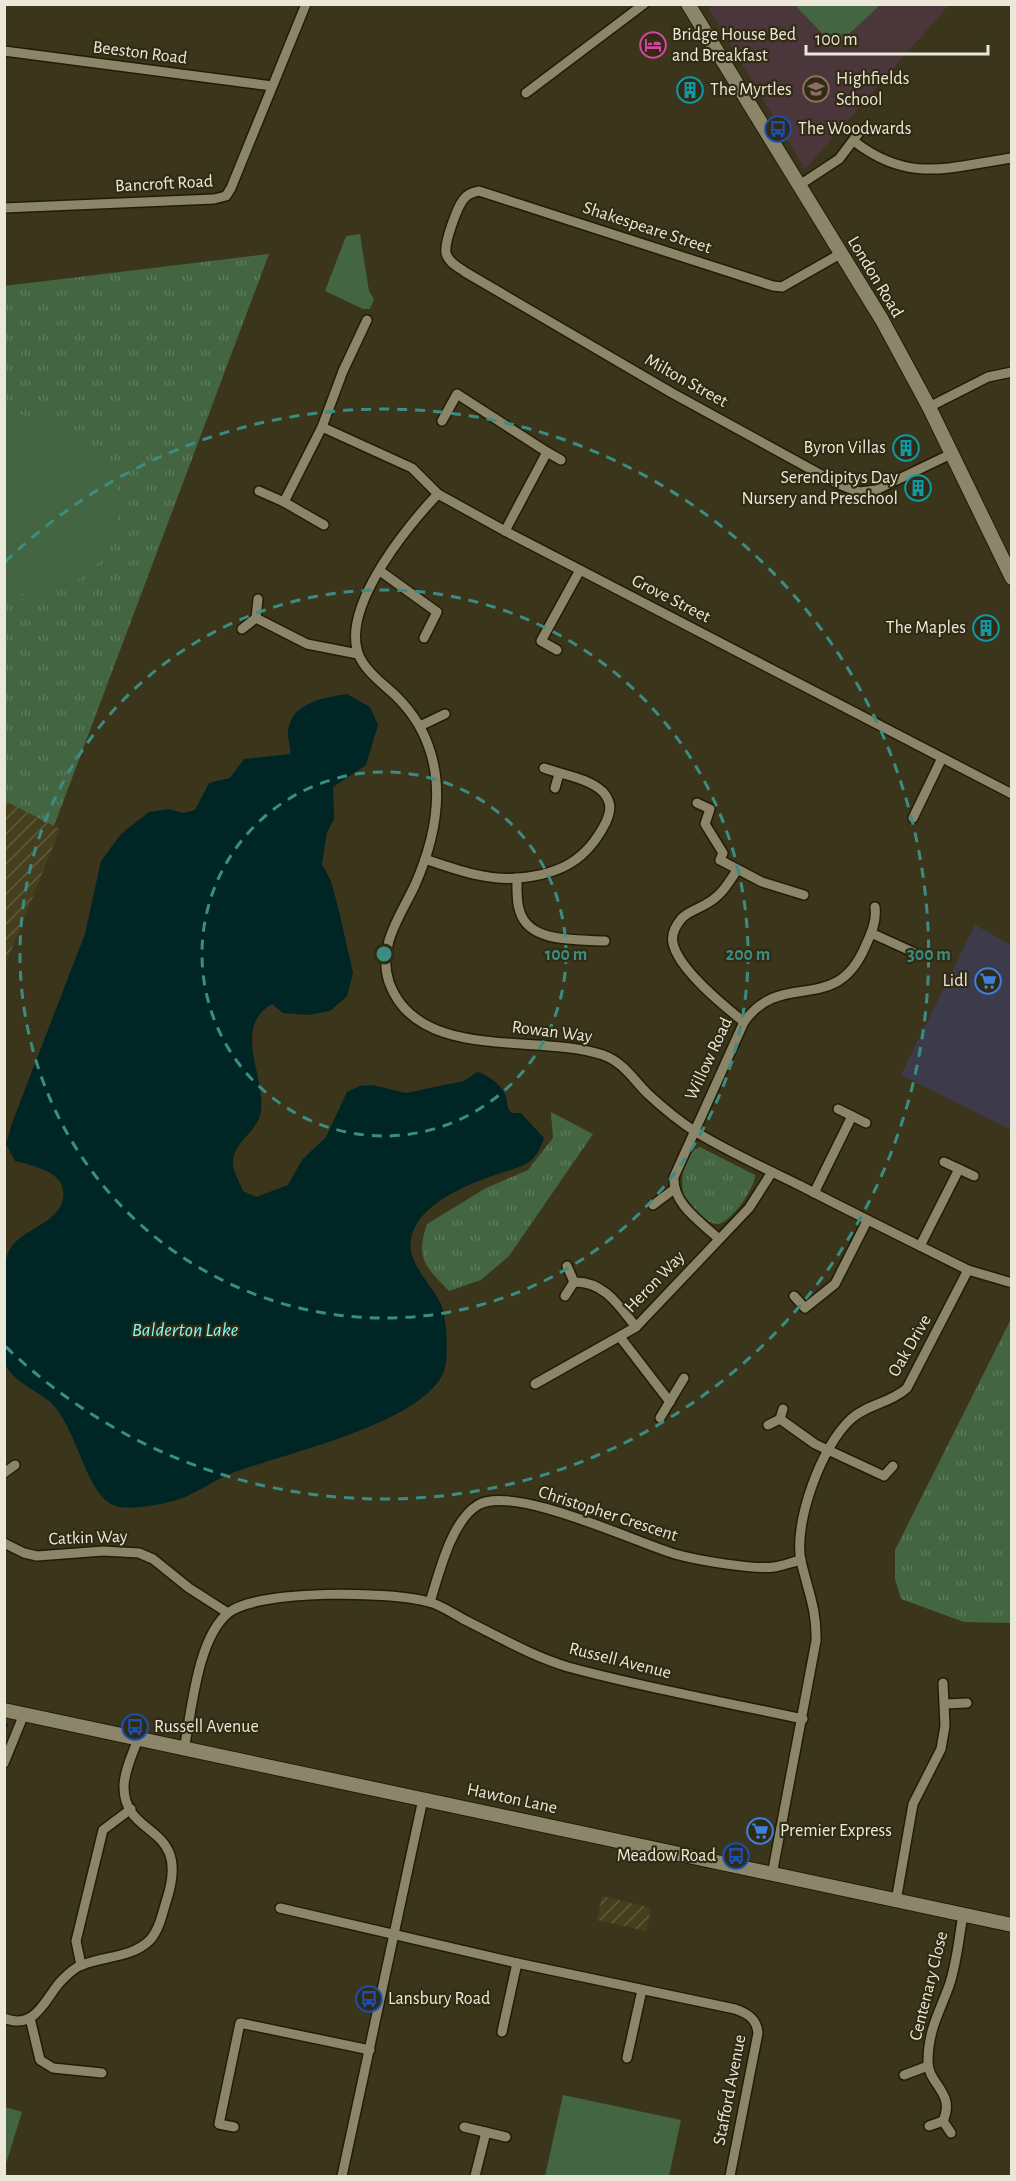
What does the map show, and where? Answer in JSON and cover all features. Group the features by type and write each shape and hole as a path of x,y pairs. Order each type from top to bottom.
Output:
{"street":[{"name":"Bancroft Road","path":"4,208 222,197 231,188 306,4"},
{"path":"526,93 644,4"},
{"name":"London Road","path":"688,4 882,320 929,407 1011,578"},
{"name":"Beeston Road","path":"4,51 272,86"},
{"path":"798,186 831,166 855,142 861,130"},
{"path":"855,142 880,159 912,170 933,170 1011,158"},
{"name":"Shakespeare Street","path":"454,222 463,200 471,192 488,193 724,271 782,287 840,254"},
{"name":"Milton Street","path":"454,222 445,246 446,255 452,263 672,393 836,483 859,492 876,490 951,454"},
{"path":"284,502 322,427 343,371 367,320"},
{"path":"929,407 988,377 1011,372"},
{"path":"442,421 457,394 561,460"},
{"name":"Grove Street","path":"322,427 412,468 438,494 505,531 1011,794"},
{"path":"505,531 547,452"},
{"path":"259,491 284,502 324,525"},
{"path":"256,618 308,644 358,654 356,636 364,597 406,527 438,494"},
{"path":"557,650 542,641 580,570"},
{"path":"380,571 437,612 424,638"},
{"path":"242,629 256,618 258,599"},
{"name":"Rowan Way","path":"358,654 370,672 399,699 420,726 436,771 438,796 434,830 425,859 388,940 386,951 388,978 393,993 407,1011 427,1024 459,1037 582,1049 617,1061 649,1095 694,1131 867,1221 968,1270 1011,1283"},
{"path":"420,726 445,714"},
{"path":"913,818 942,758"},
{"path":"425,859 476,875 517,878 554,871 584,855 594,844 608,818 610,805 599,788 544,768"},
{"path":"555,788 559,774"},
{"path":"697,803 710,809 705,824 723,853 720,860 762,882 804,895"},
{"path":"737,870 717,897 683,917 677,925 673,939 677,952 692,972 721,1003 744,1022"},
{"path":"517,878 519,912 532,928 553,937 605,941"},
{"name":"Willow Road","path":"673,1190 674,1177 744,1022 760,1005 778,994 819,990 841,981 854,969 871,933 875,907"},
{"path":"871,933 915,953"},
{"path":"593,940 597,950"},
{"path":"838,1109 866,1123"},
{"path":"814,1193 852,1116"},
{"path":"944,1161 974,1176"},
{"path":"920,1246 959,1169"},
{"name":"Heron Way","path":"535,1384 636,1327 749,1208 772,1172"},
{"path":"653,1205 673,1190 681,1203 719,1239"},
{"path":"794,1296 805,1308 835,1284 867,1221"},
{"path":"567,1266 574,1282"},
{"name":"Oak Drive","path":"801,1560 804,1507 830,1450 853,1417 907,1388 968,1270"},
{"path":"574,1282 586,1281 600,1287 612,1297 636,1327"},
{"path":"565,1296 574,1282"},
{"path":"620,1337 670,1402"},
{"path":"660,1418 684,1378"},
{"path":"768,1425 780,1419 783,1409"},
{"path":"780,1419 830,1450 884,1476"},
{"path":"4,1473 15,1465"},
{"path":"885,1487 884,1476 893,1466"},
{"name":"Christopher Crescent","path":"430,1602 443,1559 463,1519 478,1505 498,1499 588,1522 675,1554 773,1567 801,1560"},
{"name":"Catkin Way","path":"4,1542 24,1553 37,1556 104,1551 139,1553 153,1559 189,1588 228,1613"},
{"path":"772,1875 814,1662 817,1624 812,1594 801,1560"},
{"name":"Russell Avenue","path":"184,1749 206,1645 217,1625 228,1613 249,1602 284,1596 354,1596 430,1602 511,1644 564,1666 617,1680 803,1719"},
{"path":"896,1901 913,1804 940,1749 945,1704 943,1683"},
{"path":"945,1704 967,1703"},
{"name":"Hawton Lane","path":"4,1710 1011,1925"},
{"path":"4,1764 24,1714"},
{"path":"4,2018 9,2020 30,2018 41,2010 62,1980 81,1965 106,1960 147,1942 155,1933 172,1884 173,1860 169,1850 131,1809 124,1788 138,1738"},
{"path":"342,2176 423,1799"},
{"path":"81,1965 76,1941 103,1830 131,1809"},
{"name":"Stafford Avenue","path":"280,1908 517,1964 741,2011 752,2018 758,2028 730,2176"},
{"name":"Centenary Close","path":"943,2121 947,2104 941,2087 928,2066 931,2029 950,1983 963,1915"},
{"path":"502,2032 517,1964"},
{"path":"627,2058 642,1990"},
{"path":"30,2018 40,2060 53,2068 102,2073"},
{"path":"234,2127 219,2124 240,2024 369,2050"},
{"name":"Centenary Close","path":"904,2075 928,2066"},
{"path":"929,2126 943,2121 951,2133"},
{"path":"464,2127 506,2137"},
{"path":"475,2176 486,2132"}],"shaded area":[{"name":"Highfields School","path":"715,4 949,5 805,169 708,8"},
{"path":"5,801 60,829 5,966"},
{"path":"975,925 1011,945 1011,1130 901,1075"},
{"path":"602,1896 651,1908 646,1931 597,1920"}],"green space":[{"path":"795,5 880,5 835,47"},
{"path":"360,234 369,291 374,299 370,309 363,309 325,291 346,236"},
{"path":"269,254 54,826 5,801 4,286"},
{"path":"5,408 89,445 107,465 116,488 119,512 114,535 104,556 87,573 65,585 39,590 35,599 5,587"},
{"path":"551,1112 593,1134 509,1256 481,1280 449,1291 425,1262 422,1246 427,1224 486,1188 528,1170 553,1138"},
{"path":"700,1147 755,1175 751,1188 741,1205 721,1223 716,1224 707,1220 684,1196 682,1183 686,1161 694,1150"},
{"path":"1010,1321 1011,1623 964,1622 901,1599 895,1579 895,1550"},
{"path":"563,2095 681,2120 669,2176 545,2176"},
{"path":"4,2107 22,2112 5,2167"}],"water":[{"name":"Balderton Lake","path":"347,694 370,707 378,725 366,765 333,787 334,819 327,832 322,864 331,881 353,973 347,996 330,1011 308,1015 283,1013 272,1004 260,1014 254,1025 253,1052 261,1096 261,1110 256,1125 240,1143 234,1157 233,1165 243,1191 256,1197 288,1185 302,1160 326,1137 347,1092 360,1086 372,1085 406,1093 464,1081 477,1072 496,1083 505,1094 510,1111 521,1113 544,1138 538,1151 529,1162 473,1183 444,1198 427,1211 413,1232 410,1243 412,1254 441,1304 446,1327 446,1365 431,1390 409,1407 381,1422 315,1447 230,1474 185,1497 149,1506 120,1507 113,1505 103,1497 95,1486 59,1412 49,1401 11,1373 4,1360 4,1289 8,1253 20,1238 54,1215 63,1199 63,1190 55,1176 40,1168 15,1161 6,1144 85,934 101,861 121,834 149,812 169,809 183,813 195,810 209,783 230,778 244,759 290,754 288,731 296,714 310,703"}],"place":[{"name":"Bridge House Bed and Breakfast","path":"653,45"},
{"name":"Highfields School","path":"816,89"},
{"name":"The Myrtles","path":"690,90"},
{"name":"The Woodwards","path":"778,129"},
{"name":"Byron Villas","path":"906,448"},
{"name":"Serendipitys Day Nursery and Preschool","path":"918,488"},
{"name":"The Maples","path":"986,628"},
{"name":"Lidl","path":"988,981"},
{"name":"Russell Avenue","path":"135,1727"},
{"name":"Premier Express","path":"760,1831"},
{"name":"Meadow Road","path":"736,1856"},
{"name":"Lansbury Road","path":"369,1999"}]}
